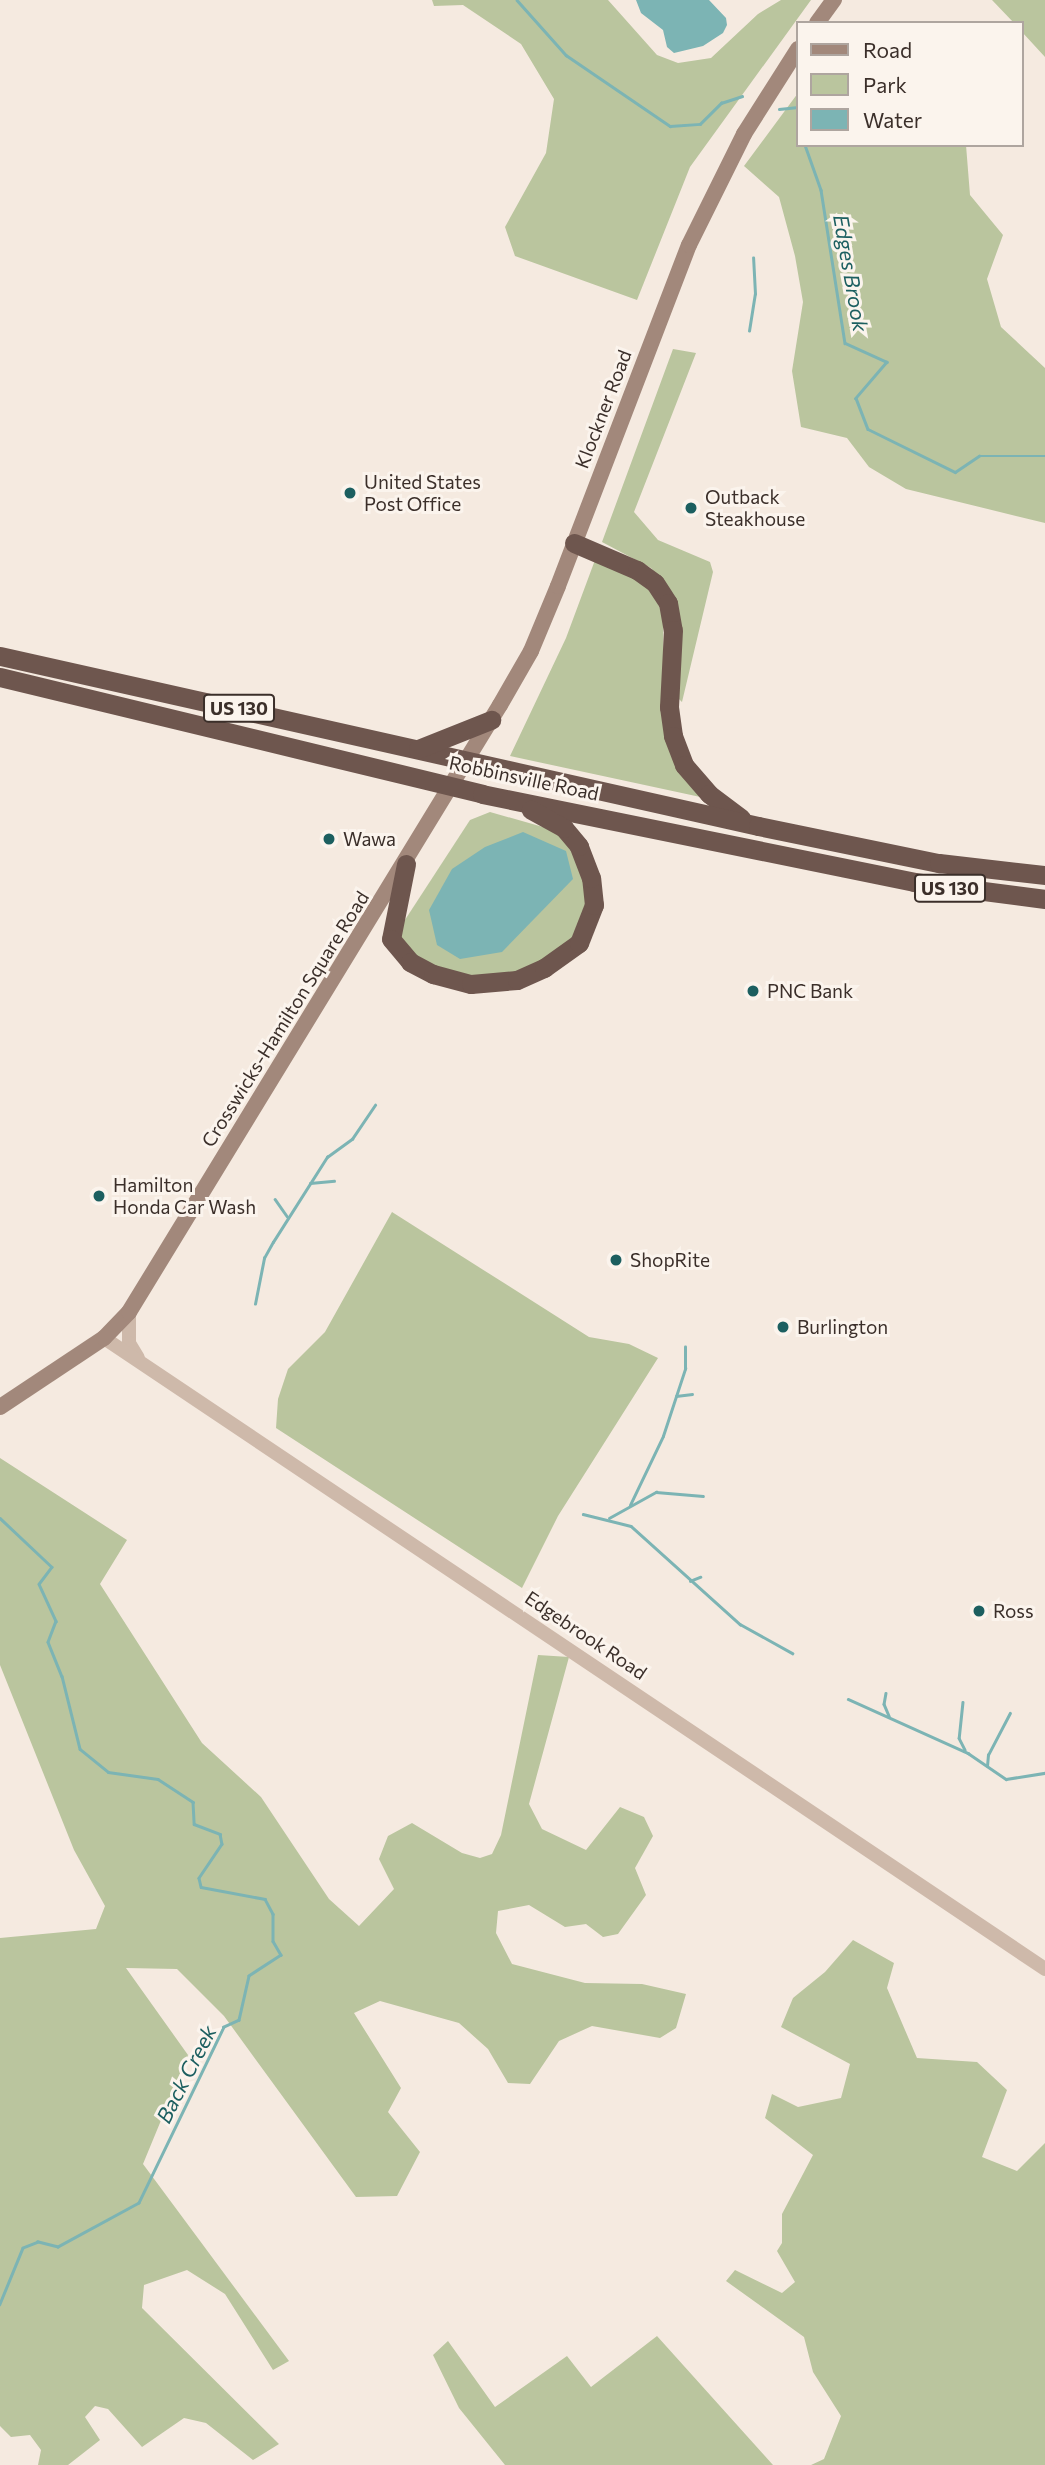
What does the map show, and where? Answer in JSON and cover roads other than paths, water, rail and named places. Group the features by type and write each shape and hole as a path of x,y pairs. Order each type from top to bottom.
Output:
{"highway":[{"path":"574,543 637,570 655,583 668,603 673,630 669,707 673,736 684,765 709,794 758,826"},
{"name":"Robbinsville Road","path":"4,660 758,826 939,863 1045,875"},
{"name":"Robbinsville Road","path":"0,677 505,799 926,884 1045,900"},
{"path":"416,749 491,720"},
{"path":"405,864 391,939 410,962 433,974 471,984 517,980 564,956 579,943 594,905 585,856 564,828 505,799"}],"main road":[{"path":"818,21 834,0"},
{"name":"Klockner Road","path":"452,787 531,651 689,245 744,134 796,52"},
{"name":"Crosswicks-Hamilton Square Road","path":"104,1338 129,1312 154,1273 252,1107 452,787"},
{"path":"0,1407 104,1338"}],"street":[{"path":"129,1312 129,1343 147,1366"},
{"name":"Edgebrook Road","path":"104,1338 1045,1969"},
{"path":"84,1352 108,1349 129,1355"}],"water":[{"path":"636,0 709,0 726,18 727,25 723,33 703,46 674,53 667,47 663,30 641,13"},
{"path":"523,832 566,851 573,879 502,952 460,959 437,945 429,910 452,869 485,847"}],"waterway":[{"name":"Edges Brook","path":"517,0 566,55 670,126 700,124 721,103 742,96"},
{"name":"Edges Brook","path":"779,109 796,107"},
{"name":"Edges Brook","path":"806,147 821,190 845,343 887,362 856,398 868,429 955,472 979,456 1045,456"},
{"path":"749,331 755,294 753,258"},
{"path":"255,1304 264,1258 273,1242 327,1157 352,1139 375,1105"},
{"path":"310,1183 334,1181"},
{"path":"275,1199 287,1216"},
{"path":"630,1505 663,1436 685,1369 685,1347"},
{"path":"676,1396 692,1394"},
{"path":"609,1518 656,1492 703,1496"},
{"path":"583,1514 631,1526 740,1624 792,1653"},
{"name":"Back Creek","path":"0,1518 52,1567 39,1584 56,1621 48,1642 62,1676 80,1749 108,1772 158,1779 193,1802 194,1824 220,1834 222,1844 199,1878 201,1887 265,1899 273,1914 273,1941 281,1955 249,1976 239,2020 224,2027 139,2203 58,2247 38,2242 23,2248 0,2304"},
{"path":"690,1581 700,1577"},
{"path":"886,1693 884,1704 889,1716"},
{"path":"848,1699 968,1753 1006,1779 1045,1773"},
{"path":"963,1702 959,1738 965,1750"},
{"path":"987,1766 988,1755 1010,1713"}],"place":[{"name":"United States Post Office","path":"350,493"},
{"name":"Outback Steakhouse","path":"691,508"},
{"name":"Wawa","path":"329,839"},
{"name":"PNC Bank","path":"753,991"},
{"name":"Hamilton Honda Car Wash","path":"99,1196"},
{"name":"ShopRite","path":"616,1260"},
{"name":"Burlington","path":"783,1327"},
{"name":"Ross","path":"979,1611"}]}
